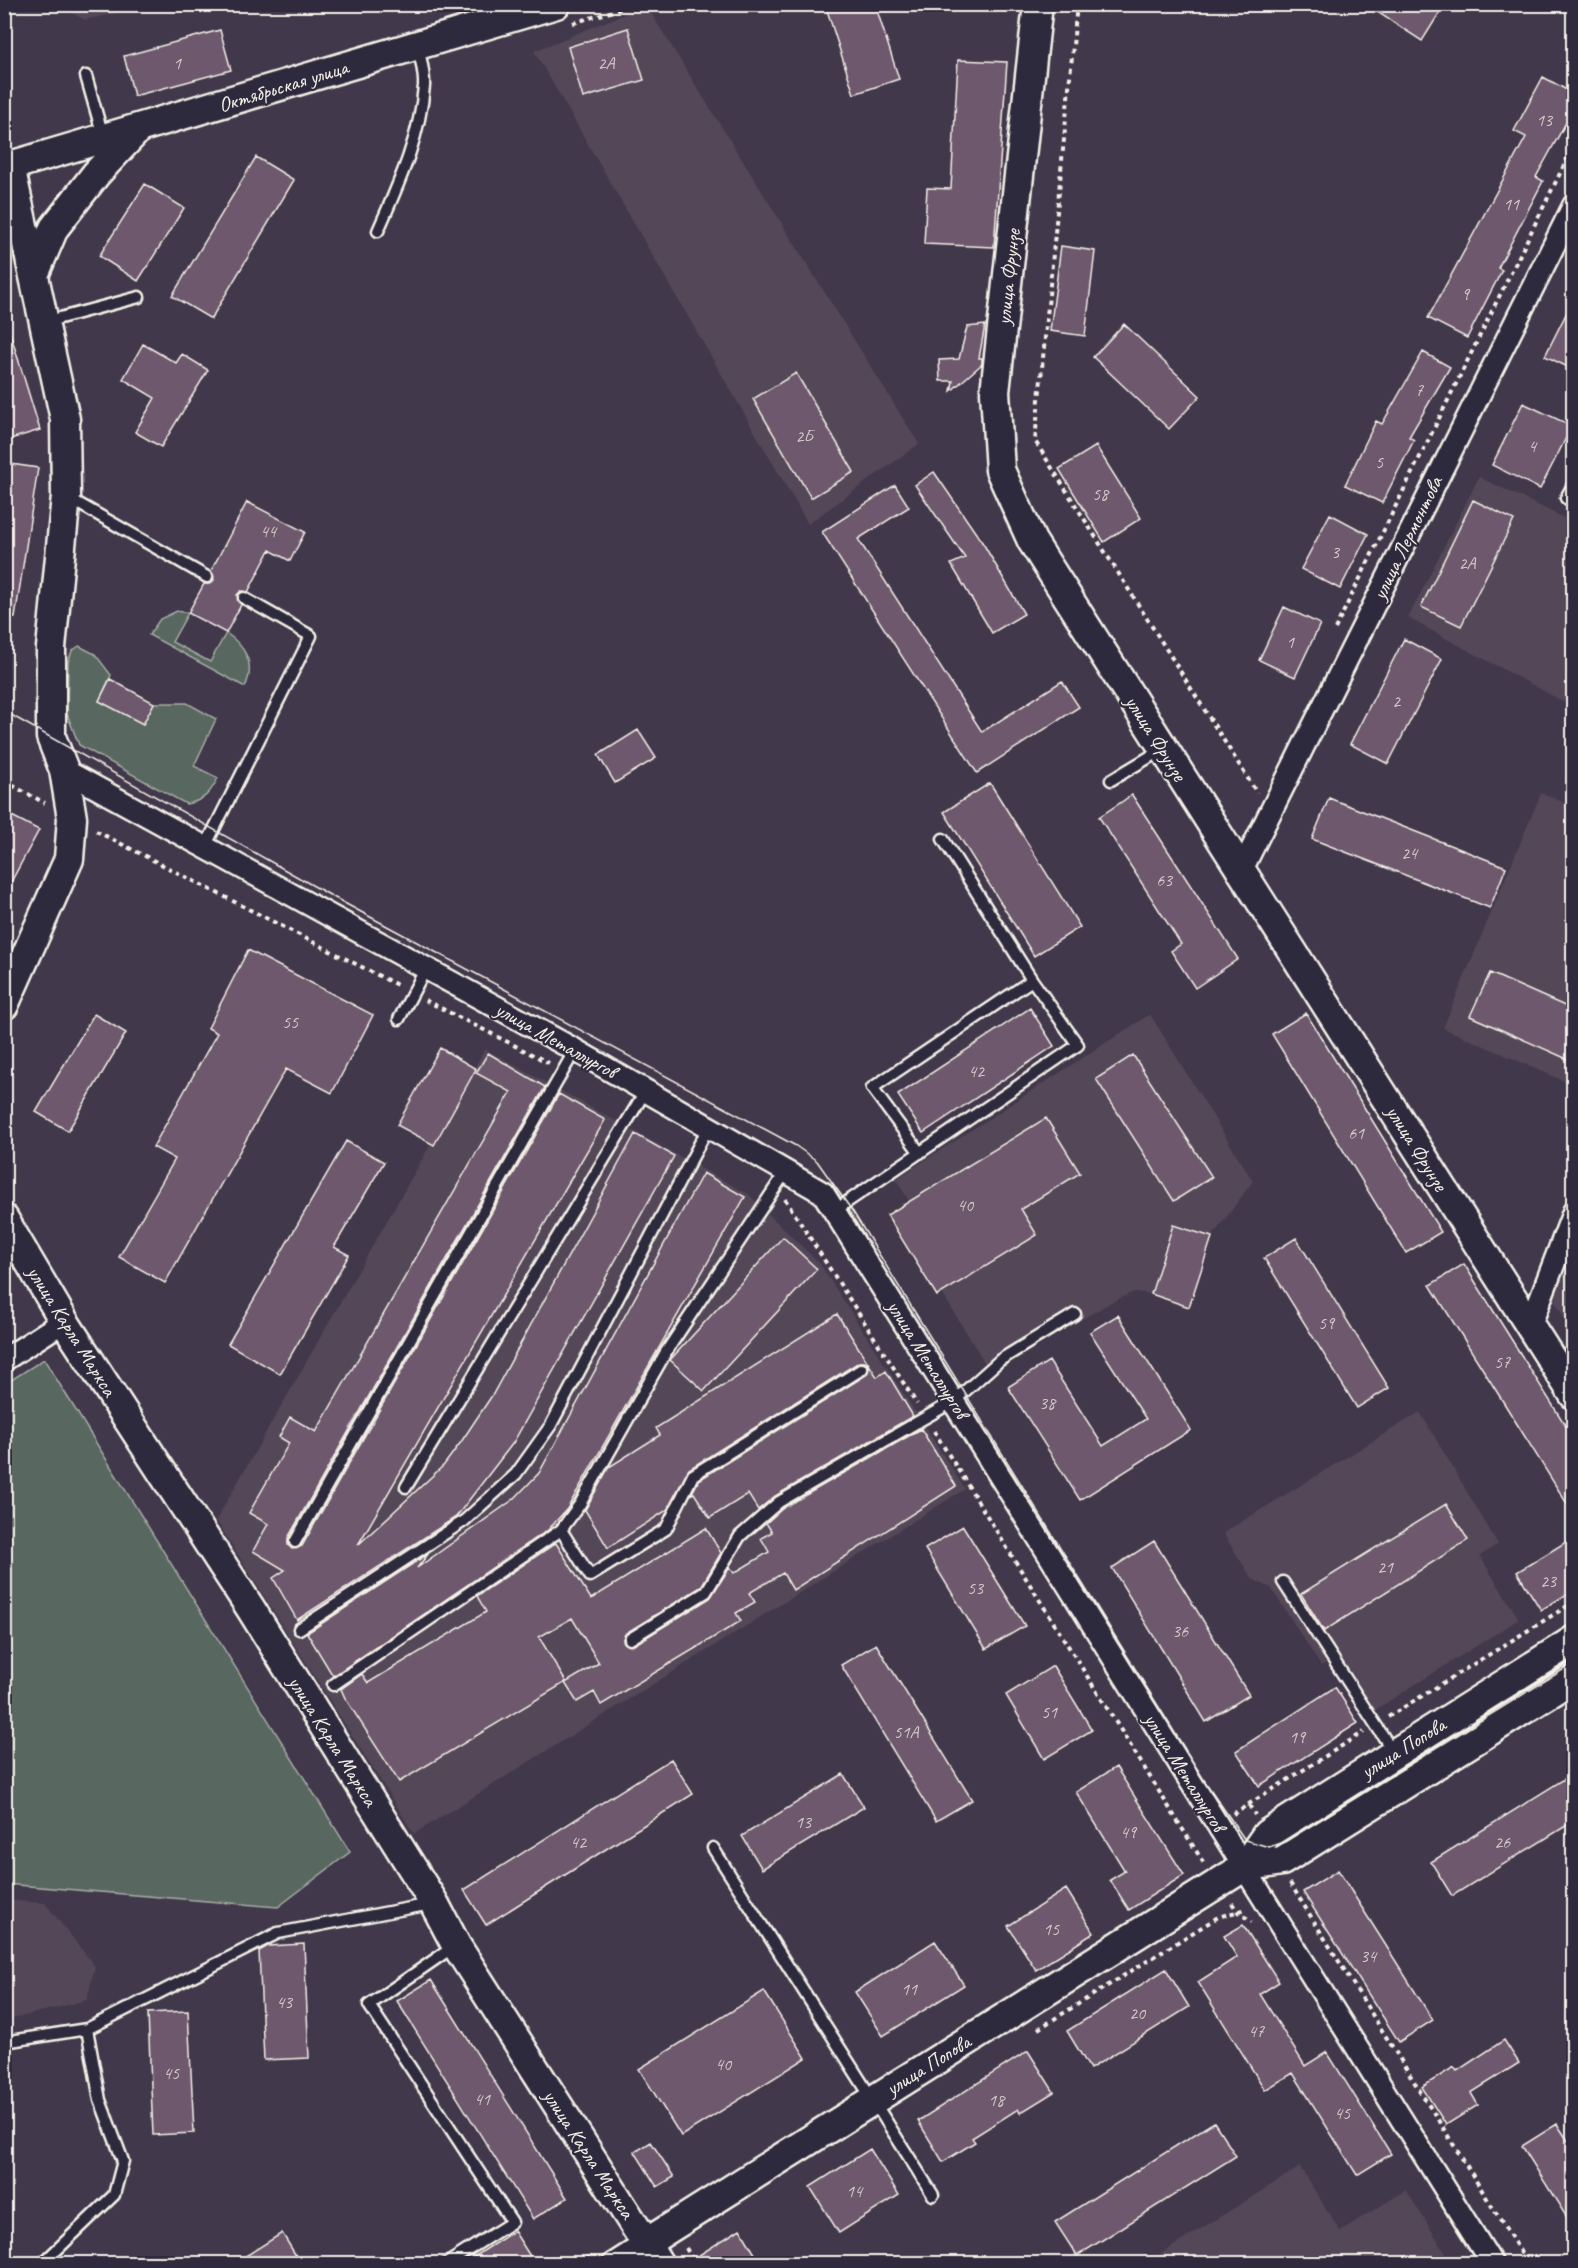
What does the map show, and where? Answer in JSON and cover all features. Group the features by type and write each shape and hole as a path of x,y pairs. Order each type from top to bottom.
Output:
{"street":[{"name":"Октябрьская улица","path":"7,167 556,4"},
{"name":"улица Фрунзе","path":"1038,4 995,392 1000,470 1032,541 1574,1395"},
{"path":"34,275 54,228 96,174 140,127"},
{"path":"4,1005 69,858 72,818 64,770 51,737 51,648 66,496 65,419 34,275 7,167"},
{"name":"улица Лермонтова","path":"1241,871 1574,205"},
{"name":"улица Металлургов","path":"64,770 709,1125 782,1177 824,1193 1492,2264"},
{"path":"1530,1326 1574,1211"},
{"name":"улица Карла Маркса","path":"4,1220 64,1321 251,1609 434,1903 456,1946 660,2253"},
{"path":"4,1360 64,1321"},
{"name":"улица Попова","path":"613,2264 660,2253 871,2101 1244,1867 1266,1834 1574,1641"},
{"name":"улица Попова","path":"1244,1867 1292,1875 1574,1678"}],"lane":[{"path":"378,231 405,169 419,121 424,84 418,45"},
{"path":"86,76 104,138"},
{"path":"44,322 139,297"},
{"path":"1574,483 1566,498 1574,502"},
{"path":"66,496 207,577"},
{"path":"205,847 311,636 244,598"},
{"path":"1111,780 1163,749"},
{"path":"835,1211 1078,1045 1032,980 943,839"},
{"path":"399,1019 426,968"},
{"path":"920,1153 872,1088 1032,980"},
{"path":"295,1542 575,1050"},
{"path":"406,1487 646,1090"},
{"path":"299,1629 464,1521 516,1474 551,1425 709,1125"},
{"path":"333,1685 561,1530 580,1504 666,1352 782,1177"},
{"path":"630,1639 706,1592 740,1536 779,1502 954,1401 1000,1360 1075,1314"},
{"path":"561,1530 590,1576 666,1529 693,1474 862,1368"},
{"path":"1283,1582 1394,1754"},
{"path":"713,1848 871,2101 933,2195"},
{"path":"4,2042 87,2029 278,1933 434,1903"},
{"path":"446,2264 512,2222 369,2005 456,1946"},
{"path":"42,2264 114,2195 123,2161 100,2100 87,2029"}],"path":[{"path":"1077,4 1035,441 1270,814"},
{"path":"1330,640 1574,145"},
{"path":"1256,791 1261,780"},
{"path":"4,781 563,1071"},
{"path":"782,1177 926,1417 1218,1884 1238,1912 1255,1923"},
{"path":"1249,1805 1266,1834"},
{"path":"1034,2032 1218,1917 1266,1902 1292,1875 1528,2264"},
{"path":"660,2253 686,2248 695,2242"},
{"path":"686,2248 695,2264"}],"shaded area":[{"path":"57,5 154,5 85,20"},
{"path":"646,5 919,444 808,524 534,51"},
{"path":"1479,477 1573,522 1573,707 1408,618"},
{"path":"177,611 188,613 172,642 210,662 226,633 239,644 247,657 249,671 245,687 149,635 160,619"},
{"path":"79,646 95,654 111,675 99,701 143,724 154,703 187,703 216,719 194,766 218,778 205,796 186,804 79,745 67,714 68,662 72,651"},
{"path":"1541,793 1573,806 1573,1085 1443,1028"},
{"path":"1150,1014 1253,1181 1212,1237 1189,1307 1151,1294 1134,1292 1110,1303 991,1373 942,1293 937,1296 887,1215 909,1201 896,1179"},
{"path":"485,1049 748,1194 820,1264 965,1489 414,1834 216,1520"},
{"path":"1573,1241 1573,1332 1551,1295"},
{"path":"44,1359 350,1852 278,1907 5,1884 5,1384"},
{"path":"1420,1412 1498,1544 1480,1556 1519,1619 1375,1710 1339,1654 1321,1666 1271,1588 1252,1579 1223,1533"},
{"path":"4,1900 45,1903 95,1966 87,2000 5,2021"},
{"path":"1300,2167 1340,2231 1406,2190 1452,2263 1146,2263"}],"building":[{"path":"825,4 875,4 899,79 854,94"},
{"path":"1365,4 1445,4 1422,41"},
{"path":"628,28 644,80 583,98 568,47"},
{"path":"220,30 231,70 134,96 124,56"},
{"path":"958,60 1007,62 994,247 924,244 927,188 951,189"},
{"path":"1543,77 1574,94 1574,108 1536,177 1543,181 1498,268 1502,270 1467,338 1428,318 1526,137 1514,131"},
{"path":"256,157 294,180 211,319 172,296"},
{"path":"145,184 184,208 138,281 99,256"},
{"path":"1061,246 1095,251 1085,336 1050,331"},
{"path":"1574,298 1574,370 1545,356"},
{"path":"1124,324 1200,396 1169,429 1093,357"},
{"path":"985,325 979,358 982,358 982,364 951,391 953,381 940,381 939,360 959,359 967,327"},
{"path":"9,329 40,430 4,441 4,330"},
{"path":"143,344 176,363 182,354 208,370 161,447 135,432 155,398 123,379"},
{"path":"1423,352 1450,367 1409,437 1414,440 1382,503 1345,485 1376,421 1382,424"},
{"path":"796,373 854,472 811,498 753,399"},
{"path":"1523,403 1572,426 1540,489 1492,465"},
{"path":"1096,446 1141,518 1104,542 1059,469"},
{"path":"4,463 38,468 15,618 4,618"},
{"path":"934,472 984,545 1024,614 992,633 951,564 965,558 915,485"},
{"path":"895,485 909,507 858,539 982,732 1062,681 1079,707 977,773 822,532"},
{"path":"1473,500 1514,520 1461,626 1421,607"},
{"path":"247,502 305,532 290,561 270,550 248,592 241,591 237,595 241,605 226,633 188,613 204,584 210,584 214,580 211,571"},
{"path":"1330,514 1368,534 1340,589 1301,569"},
{"path":"1284,607 1320,624 1295,677 1259,660"},
{"path":"1404,639 1442,659 1388,764 1350,744"},
{"path":"110,679 154,703 143,724 99,701"},
{"path":"638,730 656,758 615,783 598,755"},
{"path":"990,783 1080,927 1034,956 944,812"},
{"path":"1132,795 1238,959 1195,988 1171,951 1181,944 1099,817"},
{"path":"1329,798 1506,867 1490,908 1312,839"},
{"path":"4,812 39,830 4,895"},
{"path":"248,950 373,1015 332,1093 286,1069 165,1283 119,1257 175,1159 153,1147 217,1033 208,1028"},
{"path":"1490,973 1574,1010 1574,1062 1470,1016"},
{"path":"1030,1008 1054,1046 923,1133 898,1095"},
{"path":"1306,1013 1441,1232 1406,1253 1272,1034"},
{"path":"94,1014 126,1033 68,1131 36,1112"},
{"path":"440,1048 476,1069 434,1145 397,1125"},
{"path":"488,1053 545,1087 288,1538 288,1545 292,1549 302,1546 559,1094 605,1120 358,1545 444,1465 461,1442 493,1394 635,1134 674,1156 513,1443 456,1517 297,1620 273,1578 285,1570 253,1551 268,1524 249,1513 289,1443 279,1437 290,1417 316,1432 511,1092 476,1073"},
{"path":"1133,1055 1212,1177 1174,1201 1096,1079"},
{"path":"1046,1118 1080,1173 1021,1209 1037,1235 937,1296 887,1215"},
{"path":"346,1141 384,1162 334,1247 349,1255 280,1374 228,1344"},
{"path":"703,1173 745,1197 567,1509 548,1530 333,1676 307,1633 429,1553 417,1568 514,1499 539,1473"},
{"path":"1173,1225 1212,1237 1189,1307 1151,1294"},
{"path":"783,1237 817,1269 704,1391 670,1360"},
{"path":"1296,1238 1389,1388 1357,1408 1264,1258"},
{"path":"1464,1264 1574,1439 1574,1515 1430,1285"},
{"path":"837,1314 877,1377 886,1371 913,1416 775,1496 758,1510 748,1494 710,1518 694,1493 691,1495 699,1480 866,1375 869,1366 865,1362 859,1362 689,1469 667,1510 608,1548 585,1510 609,1467 660,1435 656,1428"},
{"path":"1118,1315 1191,1430 1080,1500 1008,1387 1049,1361 1103,1446 1146,1419 1090,1332"},
{"path":"921,1429 956,1486 793,1590 783,1573 749,1593 755,1602 736,1613 741,1621 601,1705 594,1692 577,1702 565,1683 599,1663 572,1618 539,1637 566,1682 399,1782 345,1698 341,1689 362,1674 368,1683 486,1612 477,1596 556,1543 591,1599 706,1528 721,1553 701,1587 626,1633 624,1643 634,1645 710,1598 730,1567 734,1573 769,1552 761,1538 772,1532 766,1523 783,1508"},
{"path":"1446,1504 1468,1540 1324,1631 1301,1594"},
{"path":"963,1526 1025,1626 986,1649 925,1549"},
{"path":"1574,1537 1574,1590 1541,1610 1517,1572"},
{"path":"1154,1541 1249,1695 1206,1722 1112,1568"},
{"path":"876,1644 972,1800 936,1821 841,1665"},
{"path":"1053,1666 1092,1730 1044,1759 1006,1695"},
{"path":"1335,1687 1358,1723 1259,1786 1236,1751"},
{"path":"671,1759 693,1794 486,1925 464,1890"},
{"path":"1116,1767 1184,1875 1129,1910 1110,1880 1125,1871 1076,1792"},
{"path":"1574,1773 1574,1821 1452,1896 1431,1862"},
{"path":"843,1774 864,1807 762,1869 742,1836"},
{"path":"1338,1870 1433,2020 1399,2042 1303,1892"},
{"path":"1066,1889 1094,1933 1036,1970 1008,1926"},
{"path":"1243,1925 1279,1982 1260,1994 1305,2066 1327,2052 1391,2154 1357,2175 1293,2073 1265,2090 1198,1982 1237,1957 1224,1936"},
{"path":"935,1941 964,1985 883,2036 855,1992"},
{"path":"304,1944 309,2058 264,2060 259,1951 268,1946"},
{"path":"1166,1969 1189,2007 1090,2069 1067,2031"},
{"path":"431,1980 567,2198 533,2219 397,2001"},
{"path":"764,1991 806,2058 681,2136 639,2069"},
{"path":"188,2011 194,2133 153,2135 148,2013"},
{"path":"1504,2040 1519,2063 1471,2093 1478,2105 1446,2125 1422,2087 1454,2067 1457,2071"},
{"path":"1028,2051 1054,2092 1020,2113 1018,2109 972,2138 975,2142 943,2162 918,2121"},
{"path":"1214,2122 1236,2156 1077,2256 1055,2222"},
{"path":"1557,2124 1574,2150 1574,2229 1522,2146"},
{"path":"651,2142 674,2177 657,2187 635,2152"},
{"path":"870,2149 899,2195 839,2233 810,2187"},
{"path":"740,2229 761,2264 685,2264"},
{"path":"514,2231 535,2264 463,2264"},
{"path":"282,2233 301,2264 233,2264"}],"tram line":[{"path":"4,711 335,898 796,1146 817,1161 853,1212 1202,1777 1245,1840 1269,1847 1286,1841 1574,1663"}]}
